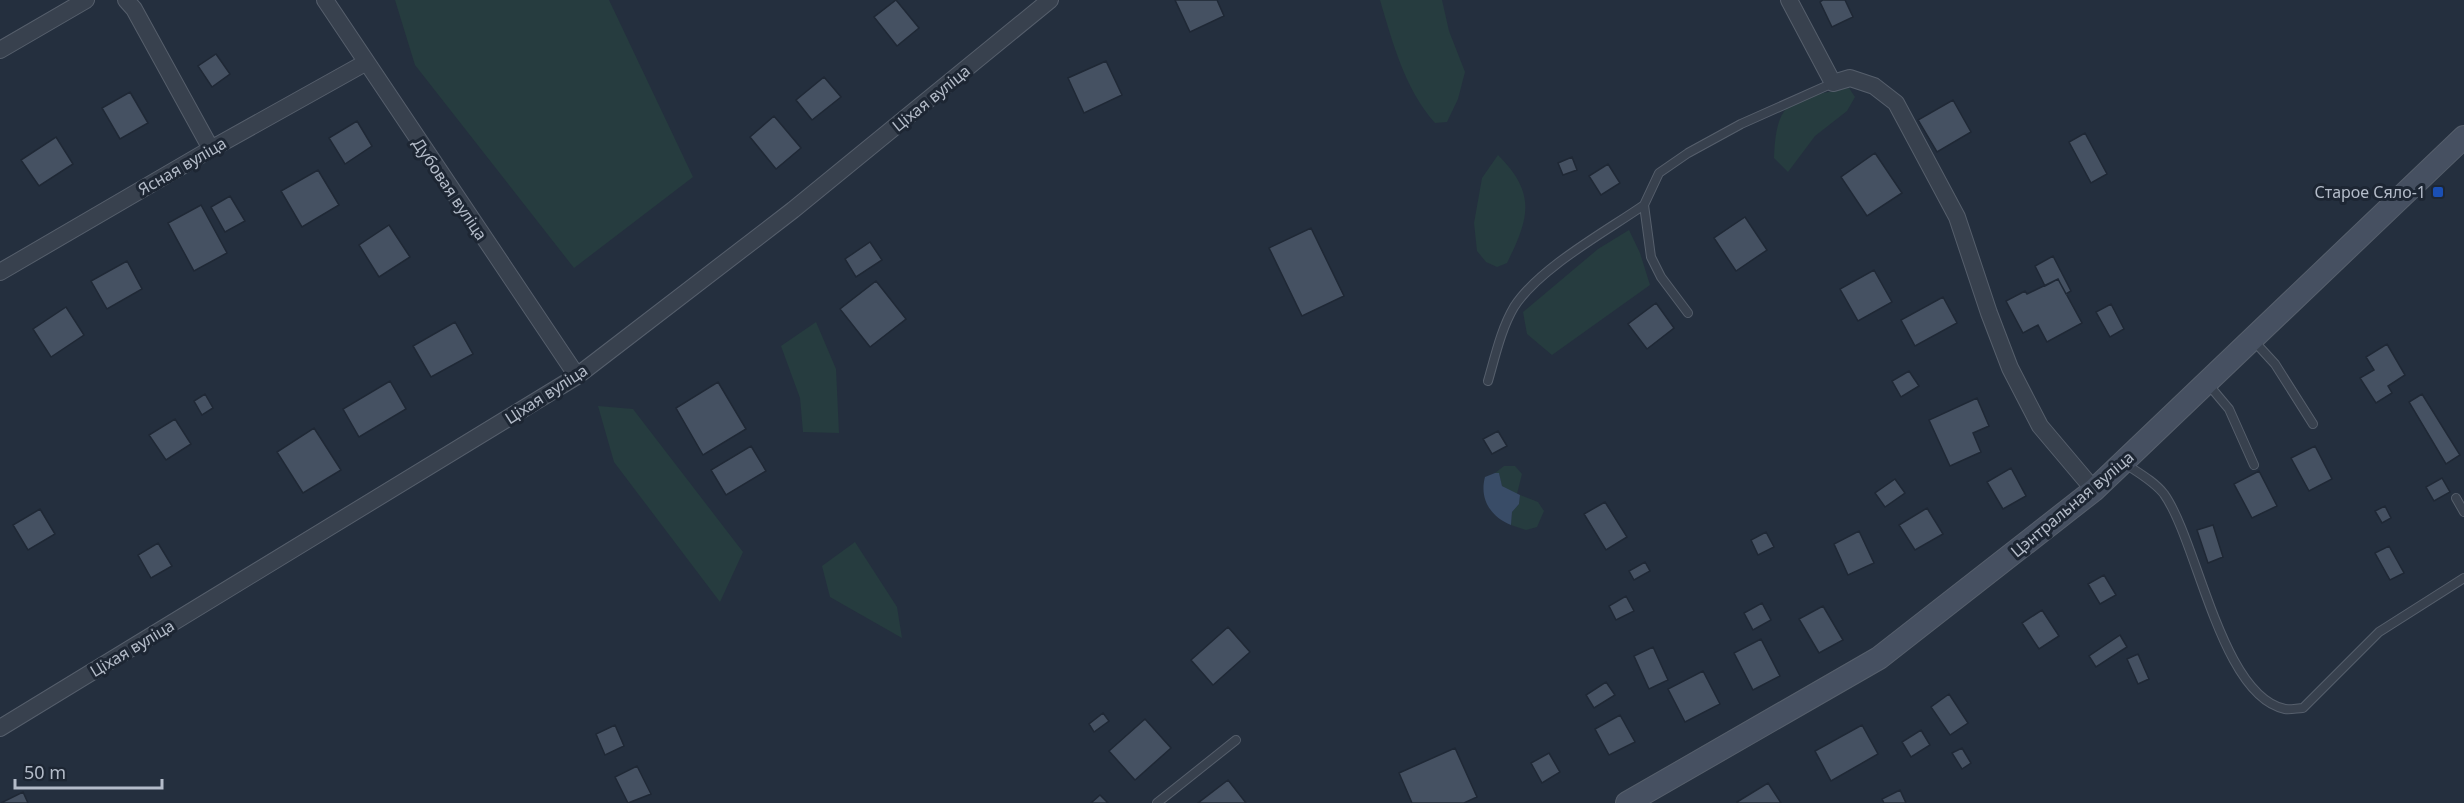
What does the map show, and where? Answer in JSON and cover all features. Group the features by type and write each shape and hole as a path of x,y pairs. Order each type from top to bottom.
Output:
{"street":[{"path":"0,50 86,0"},
{"path":"126,0 134,9 211,149"},
{"name":"Дубовая вуліца","path":"325,0 365,63 577,376"},
{"name":"Ціхая вуліца","path":"0,728 577,376 793,210 1050,0"},
{"path":"1789,0 1833,83 1850,78 1874,86 1896,102 1957,217 2010,368 2040,426 2094,490"},
{"name":"Ясная вуліца","path":"0,272 211,149 365,63"},
{"name":"Цэнтральная вуліца","path":"1627,803 1879,658 2094,490 2464,137"}],"lane":[{"path":"1488,381 1501,336 1514,307 1537,280 1644,205 1659,173 1688,153 1741,124 1833,83"},
{"path":"1644,205 1651,257 1661,277 1688,313"},
{"path":"2253,340 2275,364 2313,424"},
{"path":"2207,384 2229,410 2254,465"},
{"path":"2124,463 2164,494 2187,542 2209,608 2246,680 2270,702 2285,710 2303,708 2379,632 2464,578"},
{"path":"2456,498 2464,512"},
{"path":"1157,803 1236,740"}],"green space":[{"path":"395,0 609,0 693,177 574,268 415,65"},
{"path":"1380,0 1442,0 1449,31 1465,72 1458,99 1447,122 1435,123 1416,96 1401,65"},
{"path":"1849,88 1855,97 1847,111 1815,136 1788,172 1774,158 1779,122 1784,112 1792,104 1802,99"},
{"path":"1498,155 1519,182 1524,194 1525,207 1524,219 1515,247 1507,263 1497,267 1486,262 1477,251 1474,223 1482,178"},
{"path":"1629,230 1640,253 1650,285 1552,355 1527,334 1523,312 1598,249"},
{"path":"816,322 836,369 839,433 803,432 800,398 781,346"},
{"path":"598,406 633,409 743,552 720,602 614,462"},
{"path":"1504,466 1515,466 1522,474 1517,494 1502,486 1499,474 1495,473"},
{"path":"1520,495 1538,502 1544,511 1537,527 1526,530 1511,525 1512,512 1519,504"},
{"path":"855,542 897,607 902,638 830,597 822,566"}],"water":[{"path":"1499,473 1502,486 1520,495 1519,504 1512,512 1511,525 1492,512 1485,500 1485,477"}],"building":[{"path":"896,0 919,28 897,46 874,17"},
{"path":"1175,0 1217,0 1224,16 1190,32"},
{"path":"1845,0 1853,17 1832,27 1820,2"},
{"path":"216,54 230,74 212,87 198,66"},
{"path":"1106,61 1122,95 1084,113 1068,78"},
{"path":"824,77 841,97 812,120 796,100"},
{"path":"130,92 148,123 120,139 102,108"},
{"path":"1953,100 1971,132 1937,152 1918,120"},
{"path":"774,116 801,148 776,169 750,137"},
{"path":"357,121 372,146 345,164 329,138"},
{"path":"2085,133 2107,174 2091,183 2069,142"},
{"path":"56,137 73,164 39,186 21,160"},
{"path":"1875,153 1902,193 1867,216 1841,177"},
{"path":"1572,157 1577,170 1563,175 1558,163"},
{"path":"1608,164 1620,183 1601,195 1589,176"},
{"path":"318,170 339,205 302,227 281,191"},
{"path":"230,196 245,221 225,232 211,207"},
{"path":"201,205 227,253 194,271 168,223"},
{"path":"1745,217 1767,250 1736,271 1714,238"},
{"path":"389,225 410,257 379,277 359,245"},
{"path":"1311,228 1344,296 1302,316 1269,248"},
{"path":"870,242 882,260 856,277 845,259"},
{"path":"2053,256 2071,291 2066,294 2058,279 2045,286 2035,266"},
{"path":"127,261 142,289 107,309 91,281"},
{"path":"1874,270 1892,302 1858,321 1840,289"},
{"path":"2058,279 2082,323 2047,342 2038,325 2023,333 2006,301 2025,291 2027,294"},
{"path":"876,281 906,319 870,347 840,309"},
{"path":"1943,297 1957,323 1915,346 1901,320"},
{"path":"1656,303 1674,328 1647,349 1628,324"},
{"path":"2111,304 2124,329 2110,337 2096,312"},
{"path":"66,307 84,335 51,357 33,329"},
{"path":"455,322 473,354 431,377 413,346"},
{"path":"2387,344 2405,375 2388,386 2392,393 2376,403 2360,378 2374,370 2366,357"},
{"path":"1909,371 1919,386 1901,397 1892,381"},
{"path":"390,381 406,409 359,437 343,409"},
{"path":"718,382 746,429 703,455 676,408"},
{"path":"205,394 213,408 202,415 194,401"},
{"path":"2422,394 2460,455 2446,464 2409,402"},
{"path":"1977,398 1989,426 1973,433 1981,452 1950,466 1929,420"},
{"path":"175,419 191,444 166,460 149,435"},
{"path":"314,428 341,470 303,493 277,452"},
{"path":"1498,431 1507,446 1492,454 1483,439"},
{"path":"751,446 766,471 726,495 711,470"},
{"path":"2315,446 2332,479 2309,491 2291,458"},
{"path":"2011,468 2026,496 2003,509 1987,482"},
{"path":"2259,471 2277,506 2252,518 2234,484"},
{"path":"2442,478 2450,492 2434,501 2426,487"},
{"path":"1895,479 1905,493 1885,507 1875,493"},
{"path":"1605,502 1627,537 1606,550 1584,514"},
{"path":"2385,506 2391,518 2382,523 2375,511"},
{"path":"1927,508 1943,534 1915,550 1899,525"},
{"path":"40,509 55,534 28,550 13,525"},
{"path":"2213,525 2223,557 2208,563 2197,530"},
{"path":"1859,531 1874,563 1848,575 1834,544"},
{"path":"1766,532 1774,547 1758,555 1751,540"},
{"path":"158,543 172,566 151,578 138,555"},
{"path":"2389,546 2404,573 2390,580 2375,553"},
{"path":"1645,562 1650,571 1634,580 1629,571"},
{"path":"2104,575 2116,595 2100,604 2088,584"},
{"path":"1626,596 1634,611 1616,620 1609,606"},
{"path":"1762,603 1771,620 1753,630 1744,613"},
{"path":"1823,606 1843,640 1819,653 1799,619"},
{"path":"2042,610 2059,636 2039,649 2022,623"},
{"path":"1228,627 1250,652 1213,685 1191,660"},
{"path":"2120,635 2127,647 2096,667 2089,656"},
{"path":"1761,639 1780,676 1753,690 1734,653"},
{"path":"1653,647 1668,680 1649,689 1634,656"},
{"path":"2138,654 2149,679 2138,684 2127,659"},
{"path":"1703,671 1720,704 1685,722 1668,689"},
{"path":"1606,682 1615,695 1594,708 1586,695"},
{"path":"1949,694 1968,723 1950,735 1931,707"},
{"path":"1103,713 1109,721 1094,732 1089,724"},
{"path":"1620,715 1635,742 1609,755 1595,729"},
{"path":"1145,719 1171,748 1135,780 1109,751"},
{"path":"615,725 624,746 605,755 596,734"},
{"path":"1862,725 1878,754 1831,781 1815,751"},
{"path":"1921,730 1930,745 1911,757 1902,742"},
{"path":"1455,748 1477,797 1464,803 1412,803 1399,773"},
{"path":"1962,748 1971,763 1962,769 1952,753"},
{"path":"1549,753 1560,772 1542,783 1531,763"},
{"path":"637,766 651,794 628,803 615,777"},
{"path":"1228,780 1246,803 1198,803"},
{"path":"1768,783 1781,803 1737,803 1737,802"},
{"path":"1900,790 1906,803 1884,803 1882,799"},
{"path":"23,792 28,803 1,803"},
{"path":"1100,795 1108,803 1091,803"}],"place":[{"name":"Старое Сяло-1","path":"2438,192"}]}
